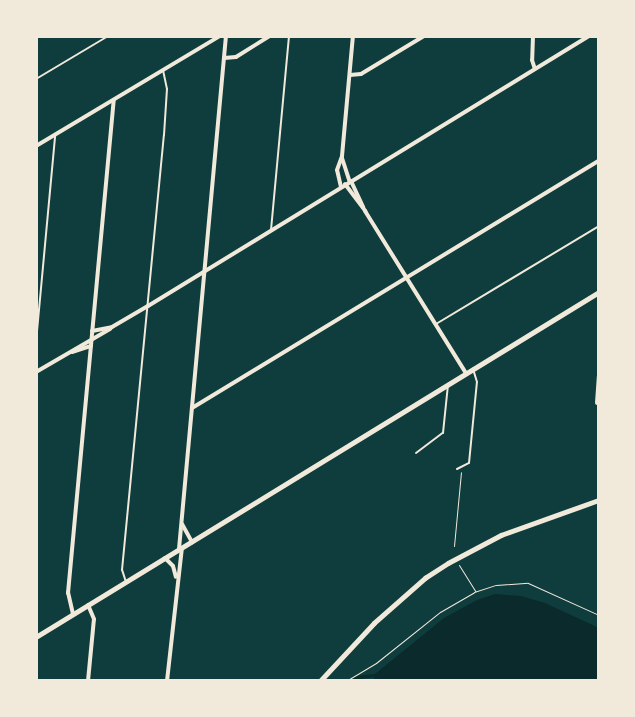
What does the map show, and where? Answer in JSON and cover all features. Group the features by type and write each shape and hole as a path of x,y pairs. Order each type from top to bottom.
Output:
{"street":[{"path":"36,146 220,36"},
{"path":"167,681 226,36"},
{"path":"224,58 236,57 270,36"},
{"path":"353,36 342,154 337,172 343,186 365,211"},
{"path":"350,75 362,74 424,36"},
{"path":"534,36 532,60 536,69"},
{"path":"36,372 112,328 589,36"},
{"path":"73,614 68,593 114,100"},
{"path":"342,154 350,181 365,211 466,373"},
{"path":"192,408 599,161"},
{"path":"36,637 599,292"},
{"path":"92,331 112,328"},
{"path":"70,352 90,346"},
{"path":"597,402 599,376"},
{"path":"320,681 374,623 425,578 448,563 501,534 599,500"},
{"path":"182,524 192,542"},
{"path":"165,558 174,567 176,581"},
{"path":"88,605 94,619 88,681"}],"lane":[{"path":"36,80 108,36"},
{"path":"271,230 290,36"},
{"path":"126,582 122,570 166,107 163,69"},
{"path":"36,342 55,134"},
{"path":"436,324 599,226"},
{"path":"457,469 469,463 478,382 473,369"},
{"path":"416,453 443,432 448,385"}],"path":[{"path":"454,546 462,467"},
{"path":"458,564 475,591"},
{"path":"346,681 385,656 440,612 475,591 496,585 528,583 599,615"}],"water":[{"path":"495,594 521,596 545,603 599,628 599,681 374,681 374,677 348,681 355,676 375,674 444,618 477,600"}]}
